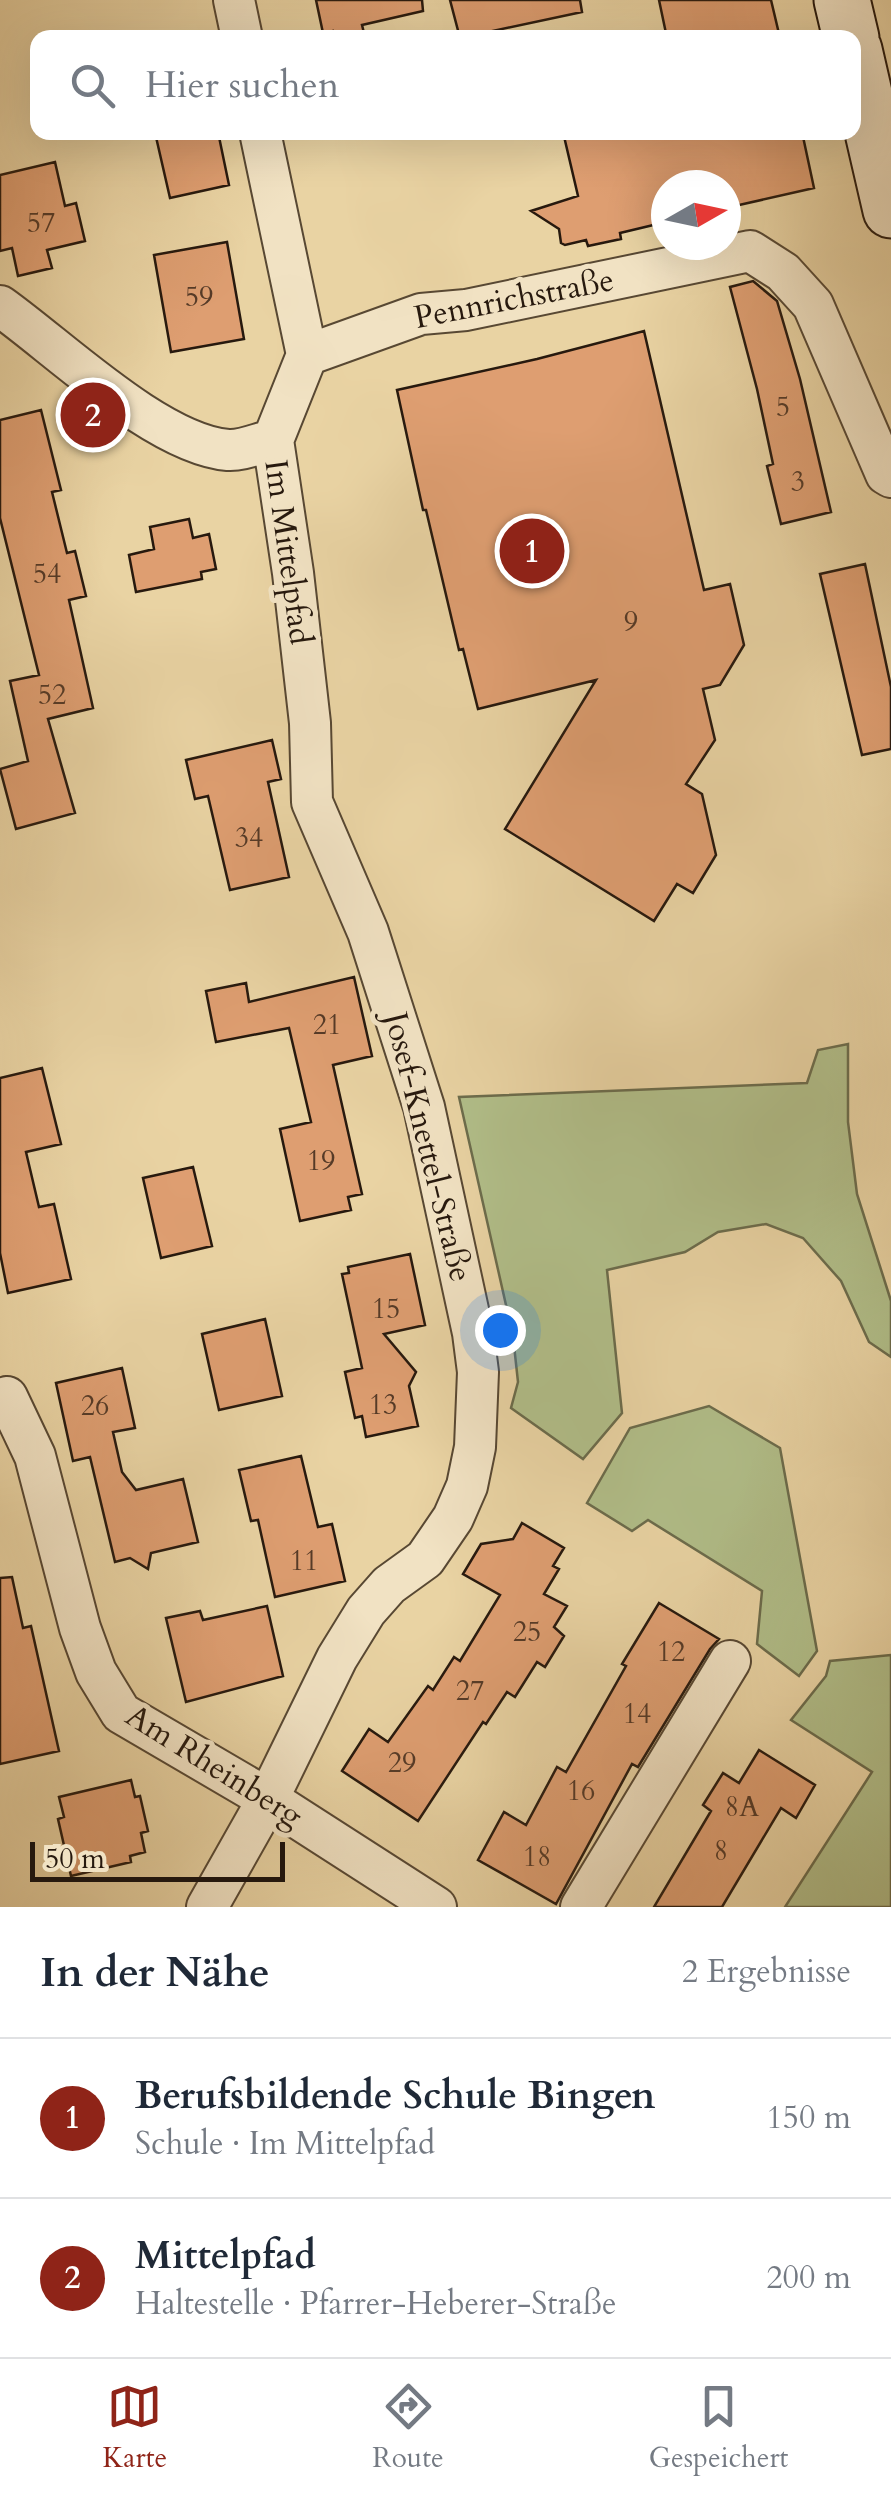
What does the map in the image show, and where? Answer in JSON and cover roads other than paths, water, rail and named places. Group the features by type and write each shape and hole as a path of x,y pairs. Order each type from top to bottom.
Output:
{"main road":[{"path":"842,0 848,30"},
{"path":"861,80 891,210"}],"street":[{"path":"234,0 240,30"},
{"path":"262,140 307,355"},
{"name":"Pennrichstraße","path":"307,355 421,314 466,310 750,251 782,272 813,305 886,474 891,477"},
{"path":"0,306 108,392 188,440 233,450 273,440"},
{"name":"Im Mittelpfad","path":"307,355 273,440 294,573 308,704 312,802"},
{"name":"Josef-Knettel-Straße","path":"207,1907 366,1610 388,1585 425,1559 453,1518 468,1486 475,1431 478,1372 473,1332 424,1107 368,932 312,802"},
{"name":"Am Rheinberg","path":"7,1398 36,1456 91,1657 121,1712 268,1799 436,1907"},
{"path":"581,1907 730,1661"}],"place":[{"name":"Mittelpfad","path":"93,415"},
{"name":"Berufsbildende Schule Bingen","path":"532,551"}]}
